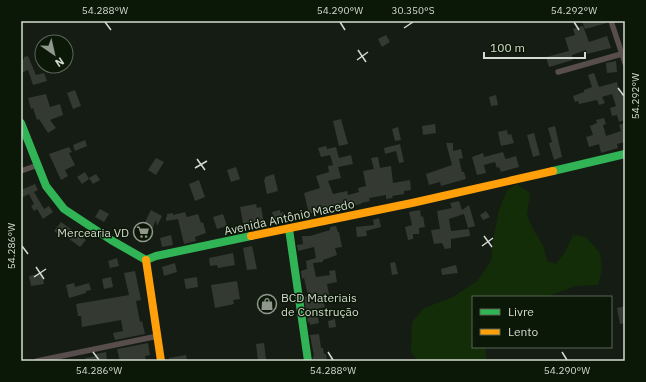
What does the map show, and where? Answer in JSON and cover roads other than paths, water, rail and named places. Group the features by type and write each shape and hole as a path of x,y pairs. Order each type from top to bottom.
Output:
{"street":[{"path":"611,21 623,53 625,63"},
{"path":"558,72 623,53"},
{"path":"21,123 46,186 64,209 111,240 146,260 161,361"},
{"name":"Avenida Antônio Macedo","path":"146,260 412,203 625,154"},
{"path":"21,171 38,165"},
{"path":"289,229 308,361"},
{"path":"37,361 158,336"}],"place":[{"name":"Mercearia VD","path":"143,232"},
{"name":"BCD Materiais de Construção","path":"267,304"}]}
